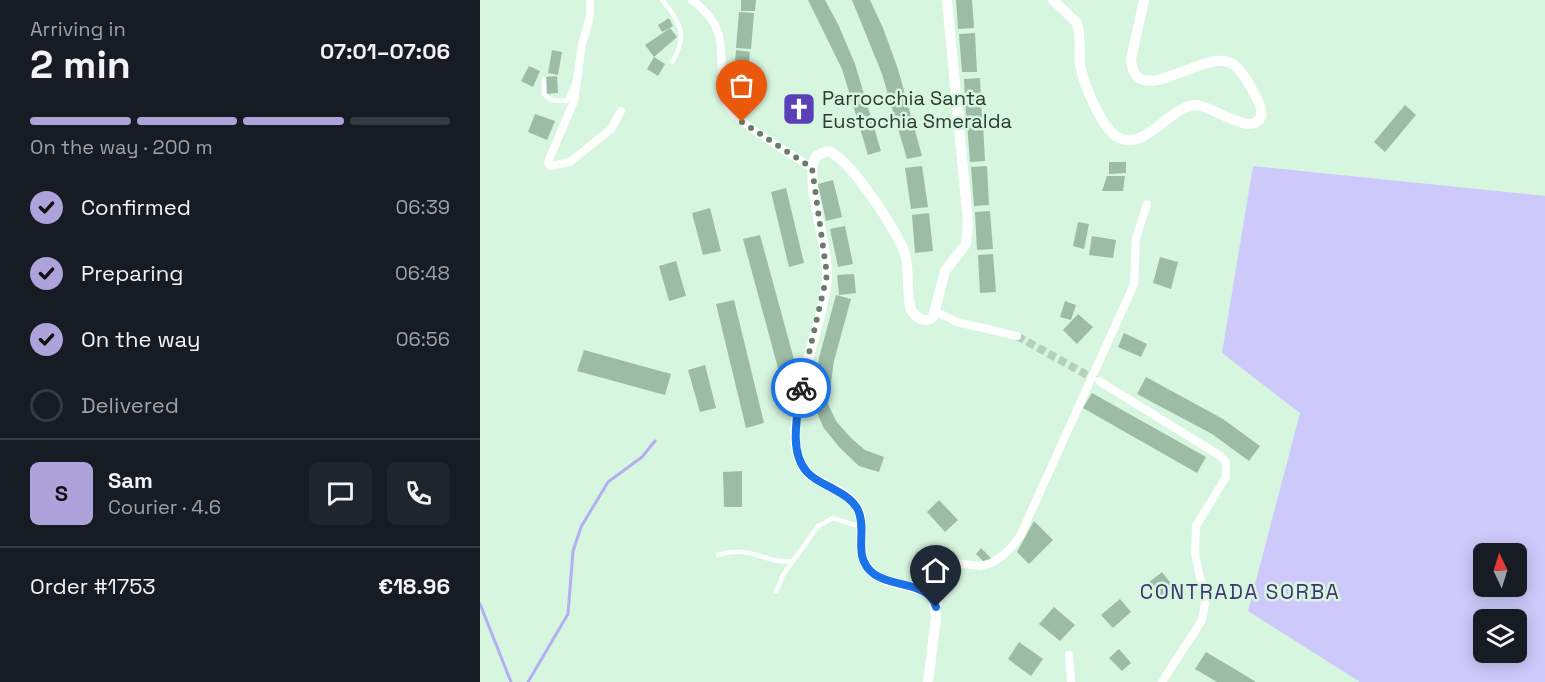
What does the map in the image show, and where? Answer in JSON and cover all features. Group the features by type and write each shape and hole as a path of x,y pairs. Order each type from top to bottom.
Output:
{"street":[{"path":"590,0 590,17 582,44 574,100 548,162 550,166 570,162 611,129 621,111"},
{"path":"692,0 713,19 719,35 726,104 742,122 812,168"},
{"path":"936,607 933,598 923,591 885,580 869,569 862,556 860,514 847,497 809,474 800,461 797,449 797,422 802,387 827,275 812,168 814,159 821,152 831,151 841,158 898,236 906,259 913,312 925,321 931,319 935,311 944,275 964,249 968,232 947,0"},
{"path":"1053,0 1077,23 1083,79 1099,112 1115,136 1127,140 1137,139 1180,110 1192,106 1210,108 1244,125 1258,121 1261,114 1259,103 1238,68 1229,62 1215,60 1155,82 1144,81 1137,76 1132,68 1131,59 1144,0"},
{"path":"928,682 940,590 920,565 923,559 987,565 1012,548 1020,536 1134,284 1136,238 1147,204"},
{"path":"935,311 957,322 1017,336"},
{"path":"1099,381 1219,455 1226,462 1226,477 1196,526 1195,553 1205,603 1202,620 1162,682"},
{"path":"1069,655 1071,682"}],"lane":[{"path":"662,0 676,18 680,28 680,48 672,62"},
{"path":"544,79 544,94 551,100 567,100 580,70"},
{"path":"776,592 783,574 818,526 833,518 861,527"},
{"path":"718,555 740,550 750,551 776,562 793,561"}],"shaded area":[{"path":"1253,166 1545,196 1545,682 1360,682 1248,611 1300,413 1222,353"}],"building":[{"path":"741,0 756,0 755,11 741,11"},
{"path":"808,0 825,0 838,24 855,64 881,151 868,155 842,69"},
{"path":"852,0 870,0 883,28 898,69 922,156 907,159 882,74"},
{"path":"956,0 972,0 974,28 958,29"},
{"path":"739,12 754,13 751,49 736,48"},
{"path":"669,18 673,26 662,32 658,25"},
{"path":"670,28 677,37 654,57 645,45"},
{"path":"975,33 977,72 962,72 959,34"},
{"path":"552,50 562,52 558,75 548,73"},
{"path":"736,50 750,52 747,86 733,85"},
{"path":"654,57 665,64 658,76 647,69"},
{"path":"529,66 540,71 533,87 521,81"},
{"path":"557,76 558,93 547,94 546,77"},
{"path":"980,78 982,117 966,117 964,79"},
{"path":"1405,105 1416,115 1385,152 1374,142"},
{"path":"535,114 555,121 547,140 528,132"},
{"path":"983,122 985,161 970,162 967,123"},
{"path":"1109,162 1126,162 1126,173 1109,174"},
{"path":"922,166 928,207 911,209 905,168"},
{"path":"987,166 989,205 974,206 971,167"},
{"path":"1107,176 1125,176 1123,191 1102,191"},
{"path":"833,180 842,217 826,221 818,184"},
{"path":"786,188 804,263 789,267 771,192"},
{"path":"710,208 721,251 703,255 692,213"},
{"path":"990,211 993,249 977,250 975,212"},
{"path":"929,213 933,251 915,253 912,215"},
{"path":"1078,222 1089,224 1084,249 1073,246"},
{"path":"845,226 853,264 838,267 830,229"},
{"path":"760,235 795,363 778,368 743,239"},
{"path":"1092,236 1116,240 1113,258 1089,255"},
{"path":"993,254 996,292 980,293 978,255"},
{"path":"1160,257 1178,262 1171,289 1153,283"},
{"path":"676,261 686,296 669,301 659,266"},
{"path":"854,274 856,293 839,295 837,275"},
{"path":"836,295 851,299 834,361 828,404 836,421 851,438 865,450 884,457 879,472 859,466 840,448 823,427 814,404 819,358"},
{"path":"734,300 764,423 746,428 716,304"},
{"path":"1065,301 1076,305 1071,320 1060,317"},
{"path":"1078,314 1093,327 1077,344 1063,330"},
{"path":"1124,333 1147,344 1141,357 1118,347"},
{"path":"584,350 671,374 665,395 577,371"},
{"path":"705,365 716,408 700,412 688,370"},
{"path":"1146,377 1223,419 1260,446 1249,461 1212,434 1137,394"},
{"path":"1092,393 1206,457 1197,473 1083,408"},
{"path":"742,471 742,507 724,507 723,472"},
{"path":"939,500 958,520 945,532 927,512"},
{"path":"1034,521 1053,540 1029,564 1017,552"},
{"path":"981,548 992,559 986,564 976,554"},
{"path":"1162,572 1173,586 1158,598 1148,583"},
{"path":"1120,599 1131,612 1113,628 1101,615"},
{"path":"1054,607 1075,625 1060,641 1039,624"},
{"path":"1019,642 1043,659 1031,676 1008,659"},
{"path":"1119,649 1131,663 1122,671 1109,658"},
{"path":"1206,652 1256,682 1217,682 1195,669"}],"waterway":[{"path":"528,682 568,614 573,551 581,527 608,482 642,457 655,441"},
{"path":"480,604 511,682"}],"tunnel":[{"path":"1017,336 1096,380"}],"way so far":[{"path":"742,122 812,168 827,275 801,388"}],"place":[{"name":"Parrocchia Santa Eustochia Smeralda","path":"799,109"}],"district":[{"name":"CONTRADA SORBA","path":"1240,591"}],"route":[{"path":"801,388 796,440 803,466 814,478 847,497 855,505 860,514 862,556 869,569 885,580 927,593 933,598 936,607"}]}
